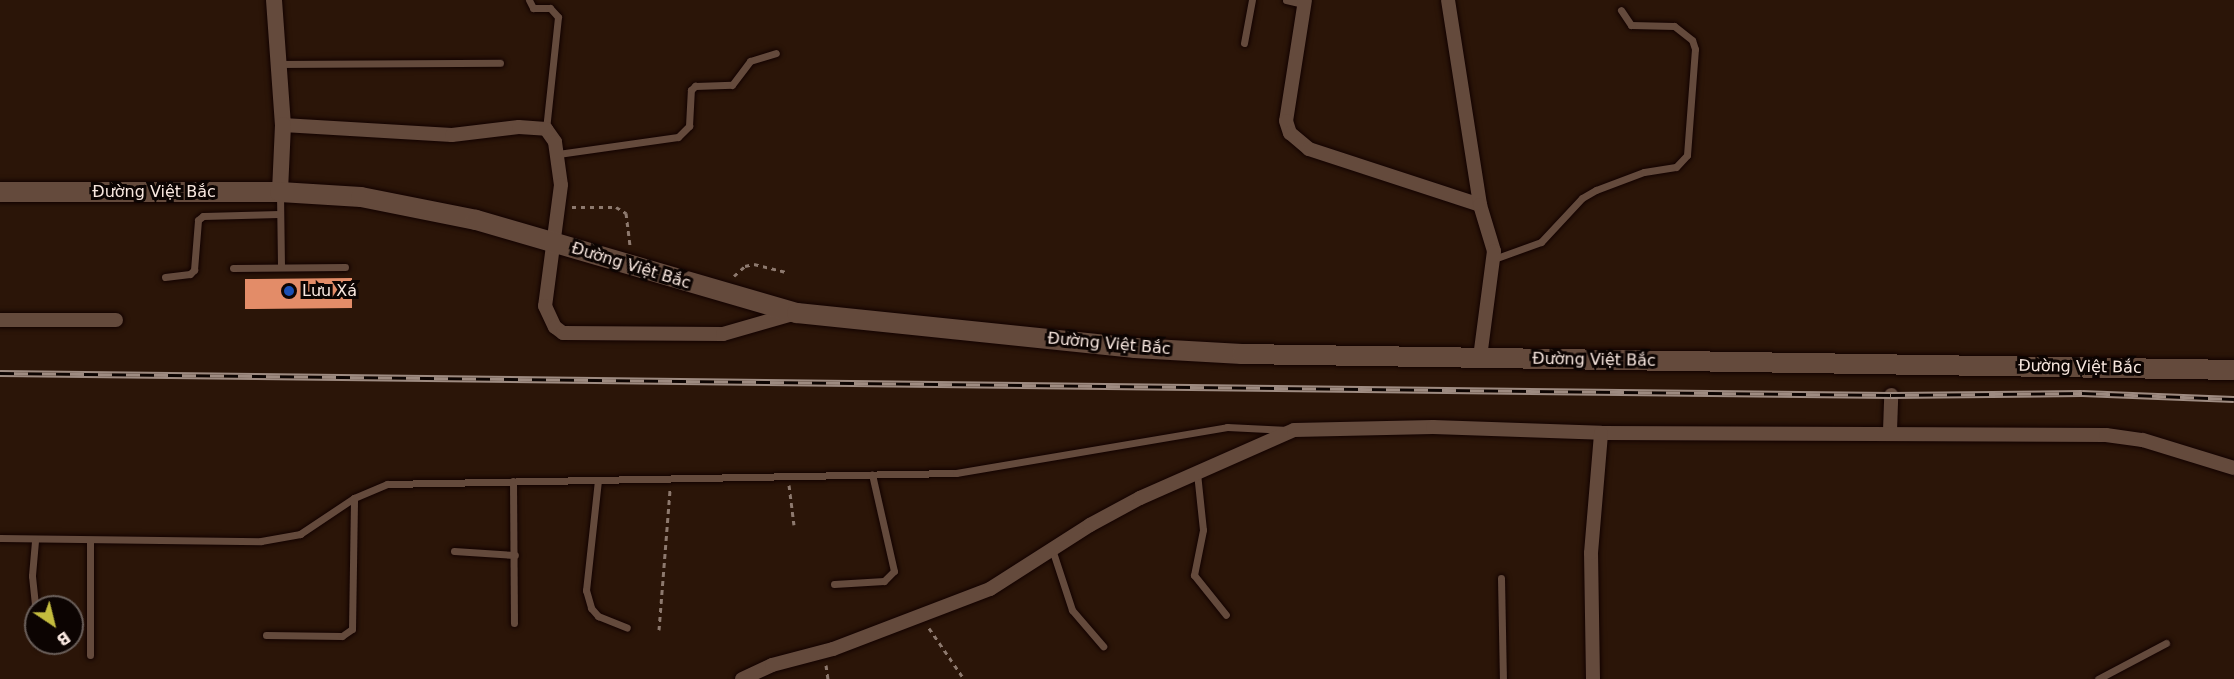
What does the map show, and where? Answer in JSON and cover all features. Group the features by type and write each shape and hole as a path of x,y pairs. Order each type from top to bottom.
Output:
{"main road":[{"name":"Đường Việt Bắc","path":"0,192 280,192 414,206 553,242 630,267 797,312 1135,348 1480,358 2234,370"}],"street":[{"path":"274,0 284,124 280,192"},
{"path":"1448,0 1480,205 1494,259 1480,358"},
{"path":"1305,2 1286,121 1290,133 1309,149 1480,205"},
{"path":"284,124 452,135 519,127 546,129 558,154 561,185 544,306 555,327 563,333 723,334 797,312"},
{"path":"0,320 116,320"},
{"path":"1890,431 1891,395"},
{"path":"742,679 772,664 814,655 990,589 1052,549 1130,504 1294,430 1433,427 1601,433 1890,431 2106,435 2143,440 2234,468"},
{"path":"1593,679 1591,554 1601,433"}],"lane":[{"path":"529,0 533,8 550,8 558,16 546,129"},
{"path":"1244,43 1252,0"},
{"path":"1287,0 1305,2"},
{"path":"1494,259 1541,242 1582,198 1596,190 1644,172 1676,167 1687,155 1695,50 1692,40 1674,26 1631,25 1622,10"},
{"path":"558,154 678,137 688,126 691,90 695,86 732,85 750,61 776,53"},
{"path":"279,64 501,63"},
{"path":"280,192 281,267"},
{"path":"165,277 190,274 194,270 198,220 203,216 279,214"},
{"path":"232,268 345,267"},
{"path":"0,538 35,541 261,541 300,534 354,498 387,484 956,473 1006,468 1227,427 1294,430"},
{"path":"1197,473 1203,530 1194,575 1226,615"},
{"path":"834,584 884,581 894,571 872,474"},
{"path":"598,480 586,590 591,608 598,616 627,628"},
{"path":"513,481 514,623"},
{"path":"266,635 342,636 352,629 354,498"},
{"path":"34,595 32,576 35,541"},
{"path":"90,541 90,655"},
{"path":"1052,549 1072,610 1103,646"},
{"path":"454,551 515,555"},
{"path":"1501,578 1503,679"},
{"path":"2098,679 2166,643"}],"path":[{"path":"559,207 616,207 626,213 630,226 630,267"},
{"path":"787,475 794,525"},
{"path":"659,630 671,478"},
{"path":"921,615 964,679"}],"building":[{"path":"352,278 352,308 245,309 245,279"}],"railway":[{"path":"0,373 1891,395 2082,393 2234,399"}],"place":[{"name":"Lưu Xá","path":"289,291"}]}
